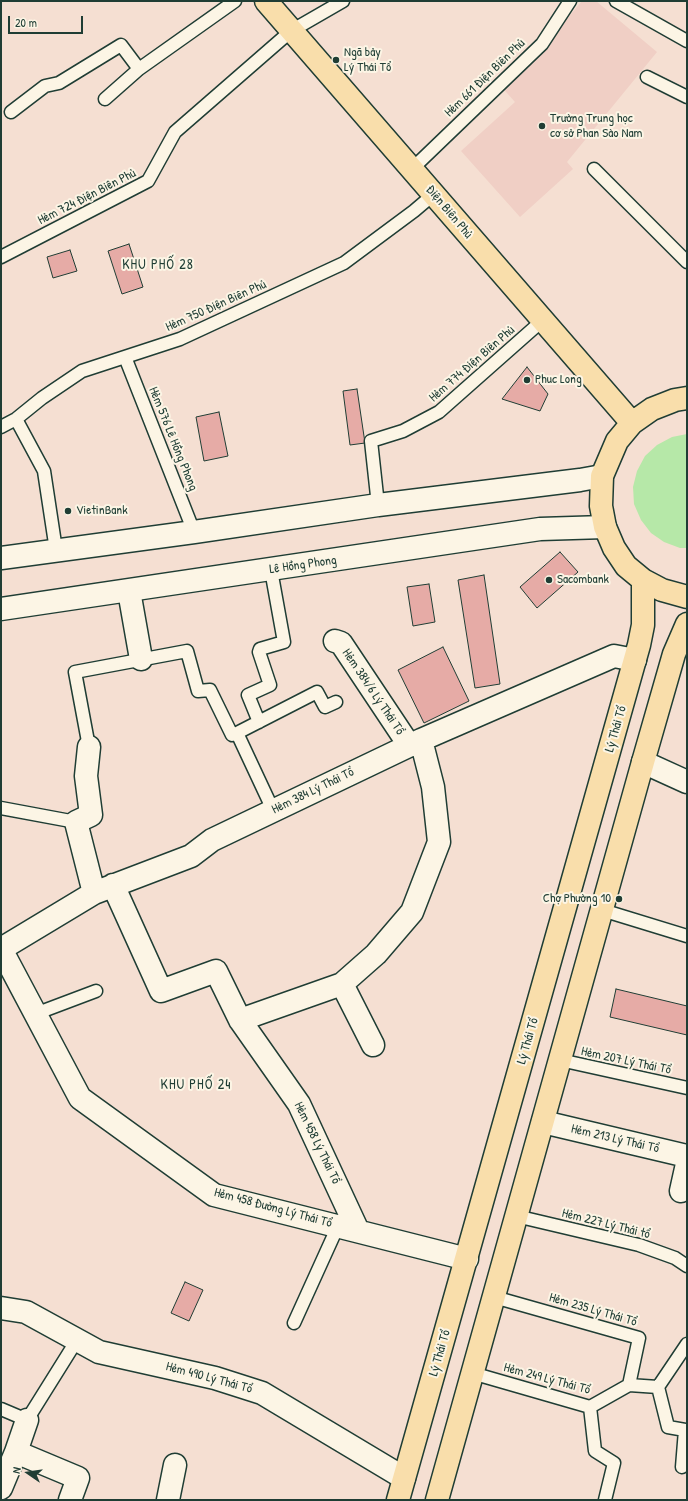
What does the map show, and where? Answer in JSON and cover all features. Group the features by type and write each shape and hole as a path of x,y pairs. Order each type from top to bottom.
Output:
{"main road":[{"name":"Điện Biên Phủ","path":"266,1 632,423"},
{"path":"687,398 675,400 652,409 632,423 618,441 602,476 602,506 605,528 614,548 626,566 643,580 662,590 687,597"},
{"name":"Lý Thái Tổ","path":"398,1500 635,660 643,625 643,580"},
{"path":"437,1500 643,762 674,654 687,624"}],"street":[{"path":"1,558 378,505 602,476"},
{"name":"Lê Hồng Phong","path":"1,609 540,530 564,528 605,528"},
{"path":"129,591 141,659"},
{"name":"Hẻm 384/6 Lý Thái Tổ","path":"335,641 340,643 415,742"},
{"name":"Hẻm 384 Lý Thái Tổ","path":"1,949 103,889 191,856 212,840 415,742 614,656 635,660"},
{"path":"240,1020 342,984 376,954 412,912 439,842 433,787 415,742"},
{"path":"89,747 86,776 91,815 76,822 103,889"},
{"path":"643,762 687,782"},
{"name":"Hẻm 458 Lý Thái Tổ","path":"103,889 161,990 216,971 240,1020 299,1104 348,1229"},
{"name":"Hẻm 458 Đường Lý Thái Tổ","path":"1,949 80,1098 214,1195 466,1259"},
{"path":"342,984 373,1045"},
{"name":"Hẻm 213 Lý Thái Tổ","path":"542,1122 687,1156"},
{"path":"681,1191 687,1164"},
{"name":"Hẻm 490 Lý Thái Tổ","path":"1,1308 26,1312 99,1352 215,1378 262,1393 291,1412 404,1478"},
{"path":"1,1488 27,1420"},
{"path":"16,1452 78,1478 70,1500"},
{"path":"168,1500 175,1465"}],"lane":[{"path":"105,100 139,70 235,1"},
{"name":"Hẻm 724 Điện Biên Phủ","path":"1,257 148,181 175,132 291,31 343,1"},
{"name":"Hẻm 661 Điện Biên Phủ","path":"412,169 542,44 570,1"},
{"path":"616,1 687,41"},
{"path":"11,112 45,86 59,83 121,45 139,70"},
{"path":"646,77 687,97"},
{"path":"594,169 687,262"},
{"name":"Hẻm 750 Điện Biên Phủ","path":"1,427 16,419 42,398 82,370 180,339 344,263 414,211 434,194"},
{"name":"Hẻm 774 Điện Biên Phủ","path":"378,505 371,441 403,431 439,412 543,320"},
{"name":"Hẻm 576 Lê Hồng Phong","path":"125,357 194,532"},
{"path":"16,419 44,471 56,550"},
{"path":"259,722 248,695 270,685 259,652 260,649 284,642 271,570"},
{"path":"89,747 75,672 141,659 187,651 198,691 210,690 232,735 317,692 325,707 336,702"},
{"path":"237,732 273,810"},
{"path":"1,808 76,822"},
{"path":"602,910 687,936"},
{"path":"36,1014 96,991"},
{"name":"Hẻm 207 Lý Thái Tổ","path":"560,1060 687,1088"},
{"name":"Hẻm 227 Lý Thái tổ","path":"516,1216 639,1245 675,1258 687,1266"},
{"path":"294,1323 348,1229"},
{"name":"Hẻm 235 Lý Thái Tổ","path":"494,1296 639,1338 629,1385"},
{"path":"1,1409 27,1420 77,1340"},
{"path":"682,1467 685,1430 668,1427 658,1387 687,1344"},
{"name":"Hẻm 249 Lý Thái Tổ","path":"472,1373 590,1407 629,1385"},
{"path":"629,1385 658,1387"},
{"path":"590,1407 596,1452 614,1463 605,1500"}],"shaded area":[{"name":"Trường Trung học cơ sở Phan Sào Nam","path":"582,1 596,1 657,52 567,162 573,169 520,217 461,151 515,102 498,83 559,28"}],"green space":[{"path":"687,434 687,548 680,548 664,542 651,533 641,520 634,504 633,487 637,471 645,456 657,445 672,437"}],"building":[{"path":"129,244 143,287 122,294 108,251"},
{"path":"70,250 77,271 53,278 47,257"},
{"name":"Phuc Long","path":"527,367 548,394 540,411 502,399"},
{"path":"357,389 365,443 350,445 343,391"},
{"path":"219,412 228,456 204,461 196,417"},
{"name":"Sacombank","path":"560,552 578,572 537,608 520,587"},
{"path":"484,575 500,684 475,688 458,580"},
{"path":"429,584 435,622 413,626 407,587"},
{"path":"443,647 469,701 424,723 398,670"},
{"path":"616,989 687,1006 687,1035 610,1017"},
{"path":"185,1282 203,1290 189,1321 171,1313"}],"place":[{"name":"Ngã bảy Lý Thái Tổ","path":"336,60"},
{"name":"Trường Trung học cơ sở Phan Sào Nam","path":"542,126"},
{"name":"Phuc Long","path":"527,380"},
{"name":"VietinBank","path":"68,511"},
{"name":"Sacombank","path":"549,580"},
{"name":"Chợ Phường 10","path":"619,899"}],"district":[{"name":"KHU PHỐ 28","path":"158,265"},
{"name":"KHU PHỐ 24","path":"196,1085"}]}
